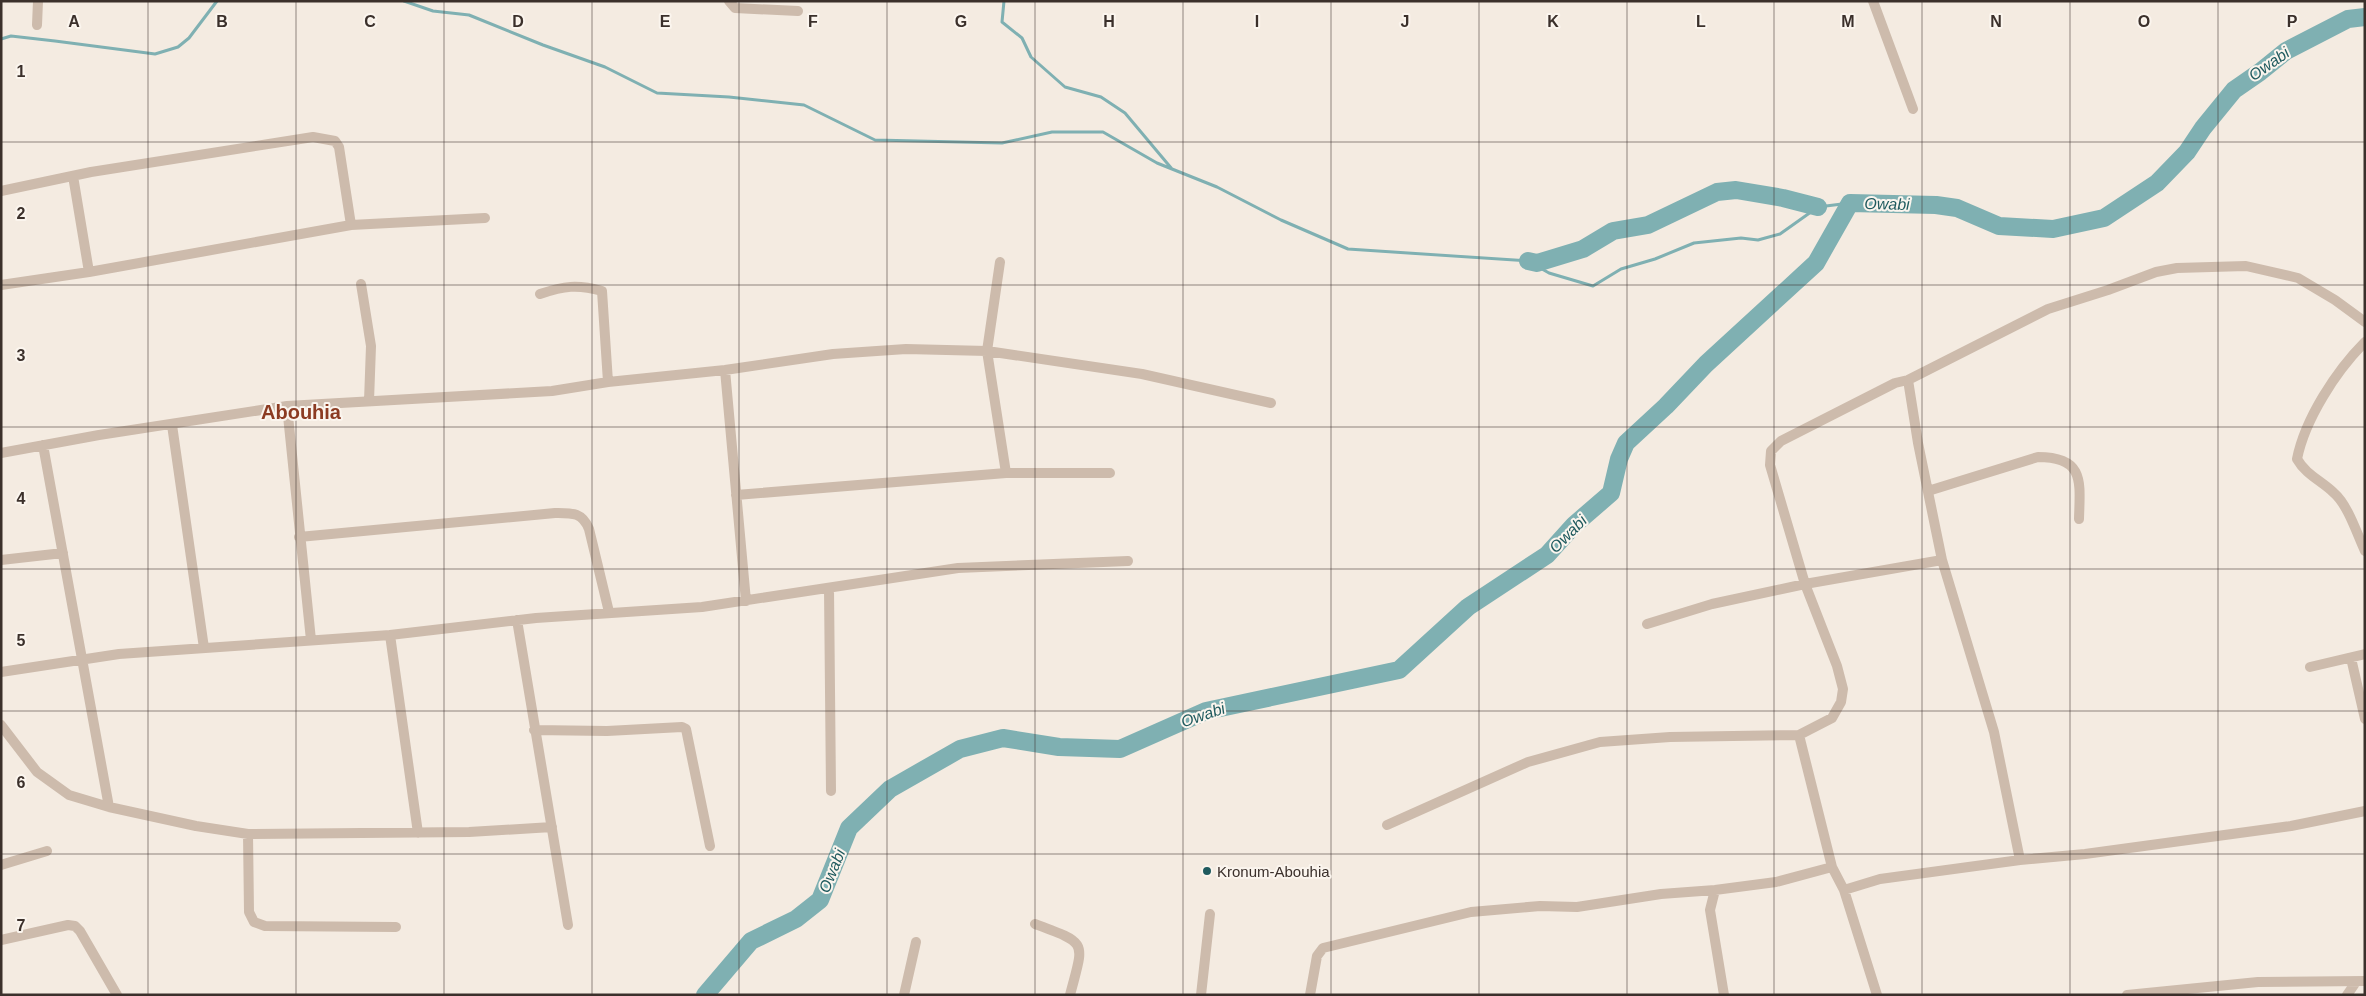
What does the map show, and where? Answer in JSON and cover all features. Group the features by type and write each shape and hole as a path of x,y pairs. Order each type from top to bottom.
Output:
{"street":[{"path":"37,25 38,1"},
{"path":"729,1 735,8 798,11"},
{"path":"1872,1 1913,109"},
{"path":"1,191 73,176 257,145 313,137 324,138 335,141 339,147 351,225"},
{"path":"73,176 89,272"},
{"path":"1,285 89,272 351,225 485,218"},
{"path":"1000,262 988,351 1006,473"},
{"path":"1386,825 1528,762 1600,742 1670,737 1799,734 1832,718 1841,702 1843,689 1837,666 1804,584 1770,465 1771,451 1781,441 1895,383 1908,380 2048,309 2156,272 2177,268 2246,266 2298,278 2336,300 2365,322"},
{"path":"361,284 371,346 368,401"},
{"path":"540,294 562,286 575,286 602,291 608,382"},
{"path":"2365,342 2321,401 2300,447 2297,459 2307,472 2336,494 2352,520 2365,551"},
{"path":"1,453 287,406 552,391 608,382 725,370 833,354 906,348 988,351 1142,374 1271,403"},
{"path":"725,370 746,601"},
{"path":"1908,380 1942,560 1994,732 2020,860"},
{"path":"287,406 311,640"},
{"path":"172,425 204,648"},
{"path":"43,445 109,808"},
{"path":"1928,491 2038,457 2057,457 2069,464 2079,476 2079,519"},
{"path":"736,496 1006,473 1110,474"},
{"path":"299,537 555,512 575,514 585,520 589,529 609,612"},
{"path":"1,560 63,553"},
{"path":"1,672 83,658 390,635 517,620 609,612 702,607 958,568 1128,560"},
{"path":"1647,624 1712,604 1804,584 1942,560"},
{"path":"829,589 831,791"},
{"path":"517,620 568,925"},
{"path":"390,635 418,833"},
{"path":"2310,667 2365,654"},
{"path":"2351,658 2365,719"},
{"path":"1,725 22,754 47,780 69,795 109,808 196,826 248,834 326,832 418,833 552,827"},
{"path":"534,730 607,731 684,728 688,731 691,744 710,846"},
{"path":"1799,734 1832,867 1844,890 1876,995"},
{"path":"1844,890 1880,879 2291,826 2365,811"},
{"path":"248,834 248,912 254,922 265,926 396,927"},
{"path":"1,865 47,851"},
{"path":"1310,995 1317,956 1322,948 1471,912 1540,906 1577,907 1661,894 1715,890 1776,882 1832,867"},
{"path":"1715,890 1710,910 1711,927 1724,995"},
{"path":"1202,995 1210,914"},
{"path":"1035,924 1072,938 1078,945 1080,955 1070,995"},
{"path":"1,940 68,925 75,926 80,931 116,995"},
{"path":"904,995 916,942"},
{"path":"2128,995 2258,982 2360,982"},
{"path":"2347,995 2360,982"}],"waterway":[{"path":"1,39 11,36 155,54 178,47 189,38 217,1"},
{"path":"404,1 433,11 469,15 543,45 605,67 657,93 729,97 804,105 875,140 1002,143 1052,132 1103,132 1157,163 1217,187 1281,220 1348,249 1528,261 1549,273 1593,286 1621,269 1655,259 1694,243 1741,238 1758,240 1780,234 1818,207 1850,203"},
{"path":"1004,1 1002,22 1022,38 1031,57 1065,87 1101,97 1125,113 1172,169"},
{"name":"Owabi","path":"705,995 751,941 796,919 820,900 849,828 890,789 960,749 1003,738 1059,747 1120,749 1206,711 1399,670 1468,607 1547,555 1574,525 1611,493 1619,459 1626,443 1666,406 1706,364 1816,263 1850,203 1936,205 1957,208 1999,226 2053,229 2104,218 2157,183 2187,152 2203,128 2234,90 2286,51 2348,19 2365,17"},
{"path":"1528,261 1537,263 1583,249 1613,231 1648,225 1717,192 1736,190 1783,198 1818,207"}],"place":[{"name":"Kronum-Abouhia","path":"1207,871"}],"district":[{"name":"Abouhia","path":"301,412"}]}
